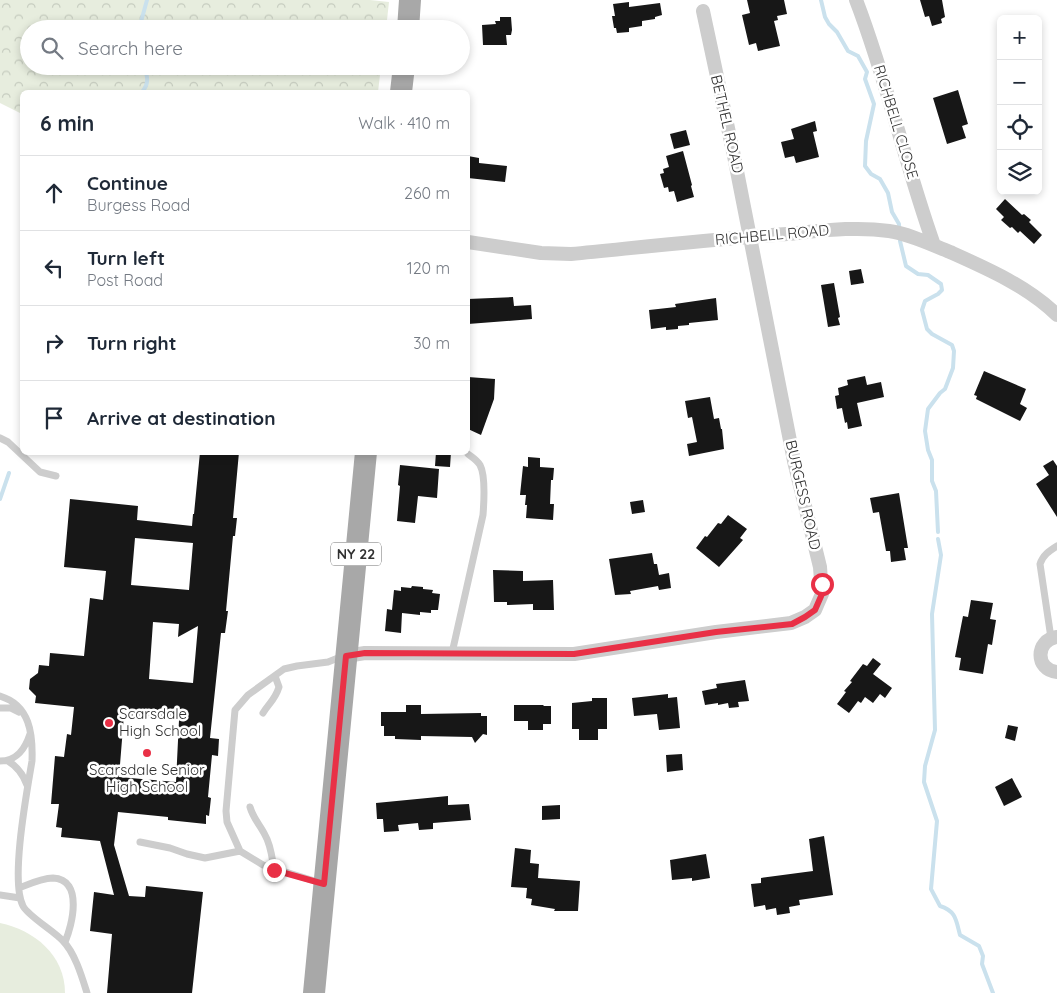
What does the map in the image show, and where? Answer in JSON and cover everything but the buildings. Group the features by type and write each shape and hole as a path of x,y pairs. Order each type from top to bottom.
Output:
{"main road":[{"path":"409,20 410,0"},
{"path":"401,90 403,75"},
{"name":"NY 22","path":"314,993 366,455"}],"street":[{"name":"RICHBELL CLOSE","path":"856,0 870,36 934,245"},
{"name":"BETHEL ROAD","path":"703,11 750,236"},
{"name":"RICHBELL ROAD","path":"470,242 541,253 571,254 750,236 867,229 890,231 934,245 989,269 1033,295 1057,316"},
{"name":"BURGESS ROAD","path":"346,656 365,653 574,654 716,632 792,624 815,610 822,594 820,567 794,461 750,236"},
{"path":"1054,638 1046,641 1041,648 1041,660 1048,670 1057,672"}],"lane":[{"path":"0,438 8,442 20,453"},
{"path":"22,455 40,472 56,476"},
{"path":"452,653 483,515 484,500 481,468 479,463 469,455"},
{"path":"1054,638 1040,564 1046,553 1057,546"},
{"path":"324,884 274,870 240,851 227,822 226,811 235,710 248,695 274,676 290,668 328,662 346,656"},
{"path":"263,713 266,707 273,702 279,687 274,676"},
{"path":"0,696 8,698 24,714 31,732 32,761 17,878 20,898 23,908 65,942 78,966 87,993"},
{"path":"0,708 10,708 24,714"},
{"path":"0,761 8,761 15,758 27,744 31,732"},
{"path":"8,761 17,767 28,786"},
{"path":"250,808 266,835 274,870"},
{"path":"140,842 205,858 240,851"},
{"path":"19,888 41,880 54,878 69,887 73,897 74,912 72,926 65,942"},
{"path":"0,895 20,898"}],"green space":[{"path":"0,0 370,0 389,2 387,20 20,20 20,75 380,75 378,90 20,90 20,113 0,103"},
{"path":"0,923 13,926 36,938 45,946 60,967 64,979 65,993 0,993"}],"waterway":[{"path":"141,20 147,0"},
{"path":"821,0 825,17 829,24 837,32 848,51 858,56 867,72 865,79 874,104 866,141 865,166 871,174 880,179 888,193 892,212 899,224 900,241 906,266 918,274 928,275 941,284 942,290 925,301 922,310 927,329 932,334 952,345 954,351 953,368 945,389 928,409 925,431 928,450 932,460 932,481 936,491 938,532"},
{"path":"143,90 146,86 146,75"},
{"path":"0,499 9,473"},
{"path":"938,539 941,555 932,614 935,730 925,766 924,782 937,821 931,889 940,906 952,913 960,935 979,946 983,956 982,964 993,993"}],"place":[{"name":"Scarsdale High School","path":"109,723"},
{"name":"Scarsdale Senior High School","path":"147,753"}],"route":[{"path":"274,870 324,884 346,656 365,653 574,654 716,632 792,624 815,610 822,594 822,584"}]}
